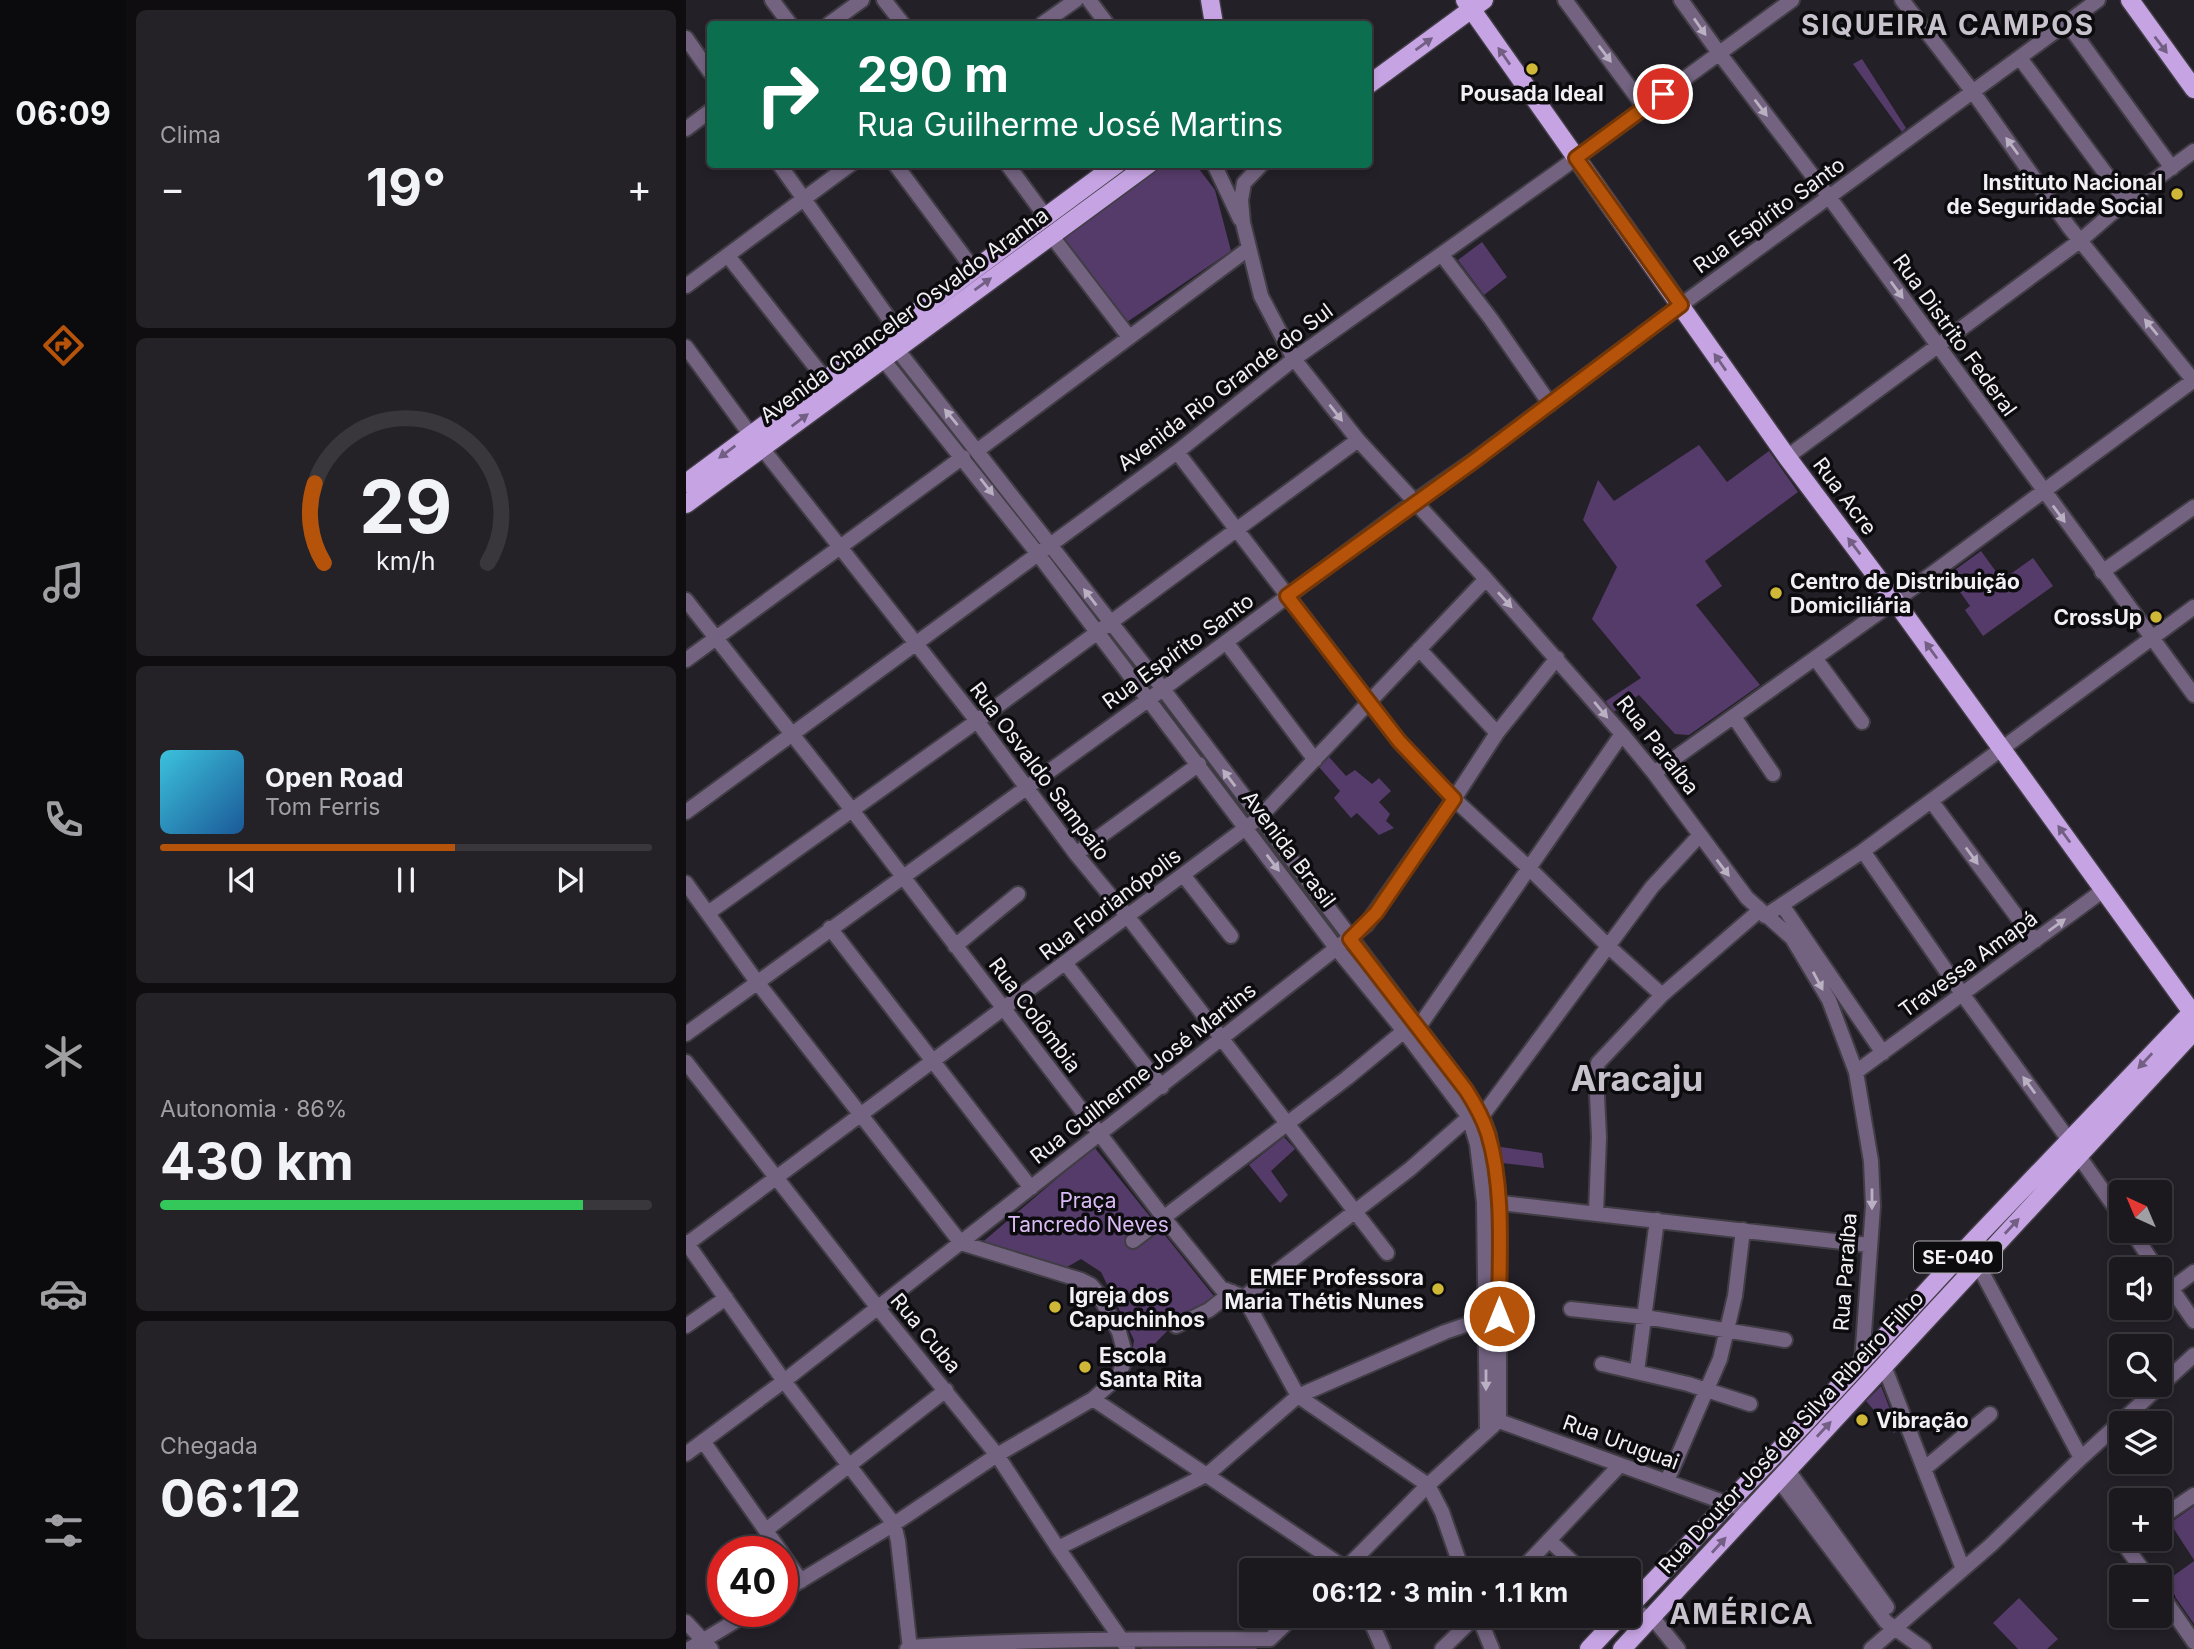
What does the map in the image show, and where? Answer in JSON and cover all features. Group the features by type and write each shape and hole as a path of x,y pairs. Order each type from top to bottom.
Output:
{"main road":[{"path":"1210,0 1214,21"},
{"path":"2130,0 2194,89"},
{"path":"1372,82 1473,3"},
{"name":"Rua Acre","path":"1473,3 1576,158 1787,457 1895,601 2193,1012"},
{"name":"Avenida Chanceler Osvaldo Aranha","path":"686,483 1112,168"},
{"name":"Avenida Chanceler Osvaldo Aranha","path":"686,504 1143,168"},
{"name":"Rua Doutor José da Silva Ribeiro Filho","path":"1622,1649 1977,1264 2074,1147 2193,1012"},
{"name":"Rua Doutor José da Silva Ribeiro Filho","path":"1641,1596 1862,1361 2074,1147 2194,1031"},
{"path":"1588,1649 1608,1628"}],"street":[{"path":"772,0 788,21"},
{"path":"833,21 862,0"},
{"path":"884,0 901,21"},
{"path":"1046,21 1076,0"},
{"path":"1089,0 1105,21"},
{"path":"1565,0 1645,108"},
{"name":"Rua Distrito Federal","path":"1681,0 2194,695"},
{"name":"Avenida Rio Grande do Sul","path":"686,811 1177,452 1294,359 1793,0"},
{"path":"1654,773 1895,601 2194,380 2069,227 1973,92 1902,0"},
{"name":"Rua Espírito Santo","path":"686,1034 1163,689 2098,0"},
{"path":"2067,23 2172,168"},
{"path":"686,38 707,68"},
{"path":"2020,58 2126,201"},
{"path":"686,129 707,113"},
{"path":"1787,457 2081,240 2126,201 2194,151"},
{"path":"782,168 895,327"},
{"path":"686,286 847,168"},
{"path":"898,168 974,270"},
{"path":"1010,168 1045,217"},
{"path":"1216,168 1243,223"},
{"path":"1243,223 1241,200 1244,183 1258,168"},
{"name":"Rua Paraíba","path":"1243,223 1261,296 1294,359 1358,440 1557,658 1622,734 1737,886 1762,913 1792,938 1816,976 1829,1000 1856,1072 1871,1161 1873,1206 1862,1361"},
{"path":"1051,235 1129,337"},
{"path":"978,450 1248,249"},
{"path":"1442,255 1491,319 1550,404"},
{"path":"728,256 825,379"},
{"path":"686,346 750,434"},
{"name":"Avenida Brasil","path":"889,353 978,450 1098,632 1337,949 1466,1090 1476,1117 1489,1135 1499,1201 1499,1421"},
{"name":"Avenida Brasil","path":"889,353 963,457 1110,623 1163,689 1350,939 1411,1029"},
{"path":"708,913 977,721 1358,440"},
{"name":"Rua Osvaldo Sampaio","path":"762,448 977,721 1025,788 1387,1253"},
{"path":"1177,452 1407,750 1454,799 1662,995"},
{"path":"686,660 963,457"},
{"path":"2102,572 2194,507"},
{"name":"Rua Florianópolis","path":"687,1243 1247,828 1486,579"},
{"name":"Rua Colômbia","path":"686,600 852,810 1164,1219 1221,1288 1238,1295 1298,1396 1428,1485"},
{"path":"1595,1213 1598,1153 1596,1069 1608,1051 1662,995 1762,913 1782,905 1863,851 2194,607"},
{"path":"1226,642 1314,760"},
{"path":"1419,649 1497,733"},
{"name":"Rua Guilherme José Martins","path":"686,1454 784,1381 1350,939 1376,913 1497,733 1557,658"},
{"path":"1815,658 1862,722"},
{"path":"1734,717 1773,774"},
{"path":"1133,1241 1411,1029 1530,869 1622,734"},
{"path":"1076,854 1199,764"},
{"path":"1932,802 2035,941"},
{"path":"1176,1326 1238,1295 1354,1213 1476,1117 1609,947 1652,887 1699,836"},
{"path":"1863,851 2109,1198"},
{"path":"1184,876 1231,936"},
{"path":"686,883 757,982 961,1243 1081,1280 1093,1279 1125,1349 1125,1362 1118,1377 1093,1399 997,1455 894,1524 798,1583"},
{"name":"Travessa Amapá","path":"1856,1072 2105,890"},
{"path":"955,946 1017,894"},
{"path":"1782,905 1882,1053"},
{"path":"830,928 1031,1188"},
{"path":"1066,964 1162,1087"},
{"name":"Rua Cuba","path":"686,1062 997,1455 1124,1644"},
{"name":"Avenida Brasil","path":"1476,1117 1484,1202 1487,1430"},
{"path":"1484,1202 1499,1201 1869,1245"},
{"path":"1637,1371 1657,1220"},
{"path":"1667,1481 1720,1359 1728,1329 1743,1230"},
{"path":"687,1243 784,1381 894,1524 909,1648 1270,1644 1284,1628"},
{"path":"1977,1264 2081,1458"},
{"path":"2172,1288 2194,1272"},
{"path":"2172,1290 2194,1321"},
{"path":"686,1326 726,1298"},
{"path":"1571,1310 1645,1317 1785,1340"},
{"path":"1058,1548 1208,1474 1298,1396 1441,1334 1486,1318"},
{"path":"1871,1649 1900,1629 2194,1355"},
{"path":"1601,1364 1706,1389 1750,1404"},
{"path":"1884,1366 1963,1569"},
{"path":"766,1530 946,1390"},
{"path":"1093,1399 1331,1558"},
{"path":"1924,1469 1990,1414"},
{"path":"1358,1558 1428,1485 1499,1421"},
{"name":"Rua Uruguai","path":"1499,1421 1748,1511"},
{"path":"703,1441 770,1536"},
{"path":"1532,1558 1620,1465"},
{"path":"1782,1474 1900,1629 1924,1649"},
{"path":"1428,1485 1442,1512 1458,1558"},
{"path":"2172,1510 2194,1495"},
{"path":"1549,1540 1568,1558"},
{"path":"798,1577 801,1581"},
{"path":"2172,1610 2194,1642"},
{"path":"1641,1613 1652,1617 1678,1649"},
{"path":"686,1622 707,1644"},
{"path":"689,1649 707,1644 730,1627"},
{"path":"1374,1628 1383,1649"},
{"path":"1442,1649 1464,1628"},
{"path":"1483,1628 1492,1649"},
{"path":"1900,1629 1905,1649"}],"green space":[{"path":"1862,59 1906,128 1902,132 1853,64"},
{"path":"1157,168 1198,168 1215,190 1231,251 1127,322 1061,238"},
{"path":"1482,242 1507,277 1484,295 1458,260"},
{"path":"1699,445 1727,482 1769,451 1798,492 1705,561 1722,586 1696,605 1760,685 1689,735 1675,734 1639,695 1612,713 1606,701 1641,678 1592,619 1617,567 1583,520 1598,480 1614,501"},
{"path":"1981,551 2002,580 2033,558 2053,586 1983,636 1965,610 1970,606 1948,575"},
{"path":"1329,757 1346,776 1355,770 1372,784 1379,778 1391,791 1379,802 1390,814 1386,821 1394,828 1379,835 1357,813 1351,818 1334,798 1340,791 1319,767"},
{"path":"1284,1137 1295,1149 1271,1171 1288,1195 1280,1203 1249,1165"},
{"name":"Praça Tancredo Neves","path":"1094,1147 1217,1300 1176,1322 1130,1369 1134,1340 1101,1272 1081,1259 1062,1270 978,1246"},
{"path":"1501,1147 1542,1153 1544,1168 1502,1163"},
{"path":"1881,1386 1898,1430 1894,1433 1866,1401"},
{"path":"2194,1506 2194,1560 2172,1526 2172,1522"},
{"path":"2194,1561 2194,1624 2172,1592 2172,1577"},
{"path":"2019,1598 2058,1639 2047,1649 2018,1649 1993,1623"},
{"path":"1254,1645 1257,1649 1140,1647"}],"waterway":[{"path":"969,455 1038,543"},
{"path":"1049,556 1099,622"},
{"path":"1108,634 1150,688"},
{"path":"1160,701 1247,817"},
{"path":"1257,830 1339,938"},
{"path":"1348,950 1385,997"}],"place":[{"name":"Pousada Ideal","path":"1532,69"},
{"name":"Instituto Nacional de Seguridade Social","path":"2177,194"},
{"name":"Centro de Distribuição Domiciliária","path":"1776,593"},
{"name":"CrossUp","path":"2156,617"},
{"name":"EMEF Professora Maria Thétis Nunes","path":"1438,1289"},
{"name":"Igreja dos Capuchinhos","path":"1055,1307"},
{"name":"Escola Santa Rita","path":"1085,1367"},
{"name":"Vibração","path":"1862,1420"}],"district":[{"name":"SIQUEIRA CAMPOS","path":"1948,25"},
{"name":"Aracaju","path":"1637,1078"},
{"name":"AMÉRICA","path":"1742,1614"}],"route":[{"path":"1499,1316 1499,1201 1489,1135 1482,1116 1466,1090 1350,939 1376,913 1454,799 1399,741 1287,596 1474,461 1681,305 1576,158 1663,94"}]}
